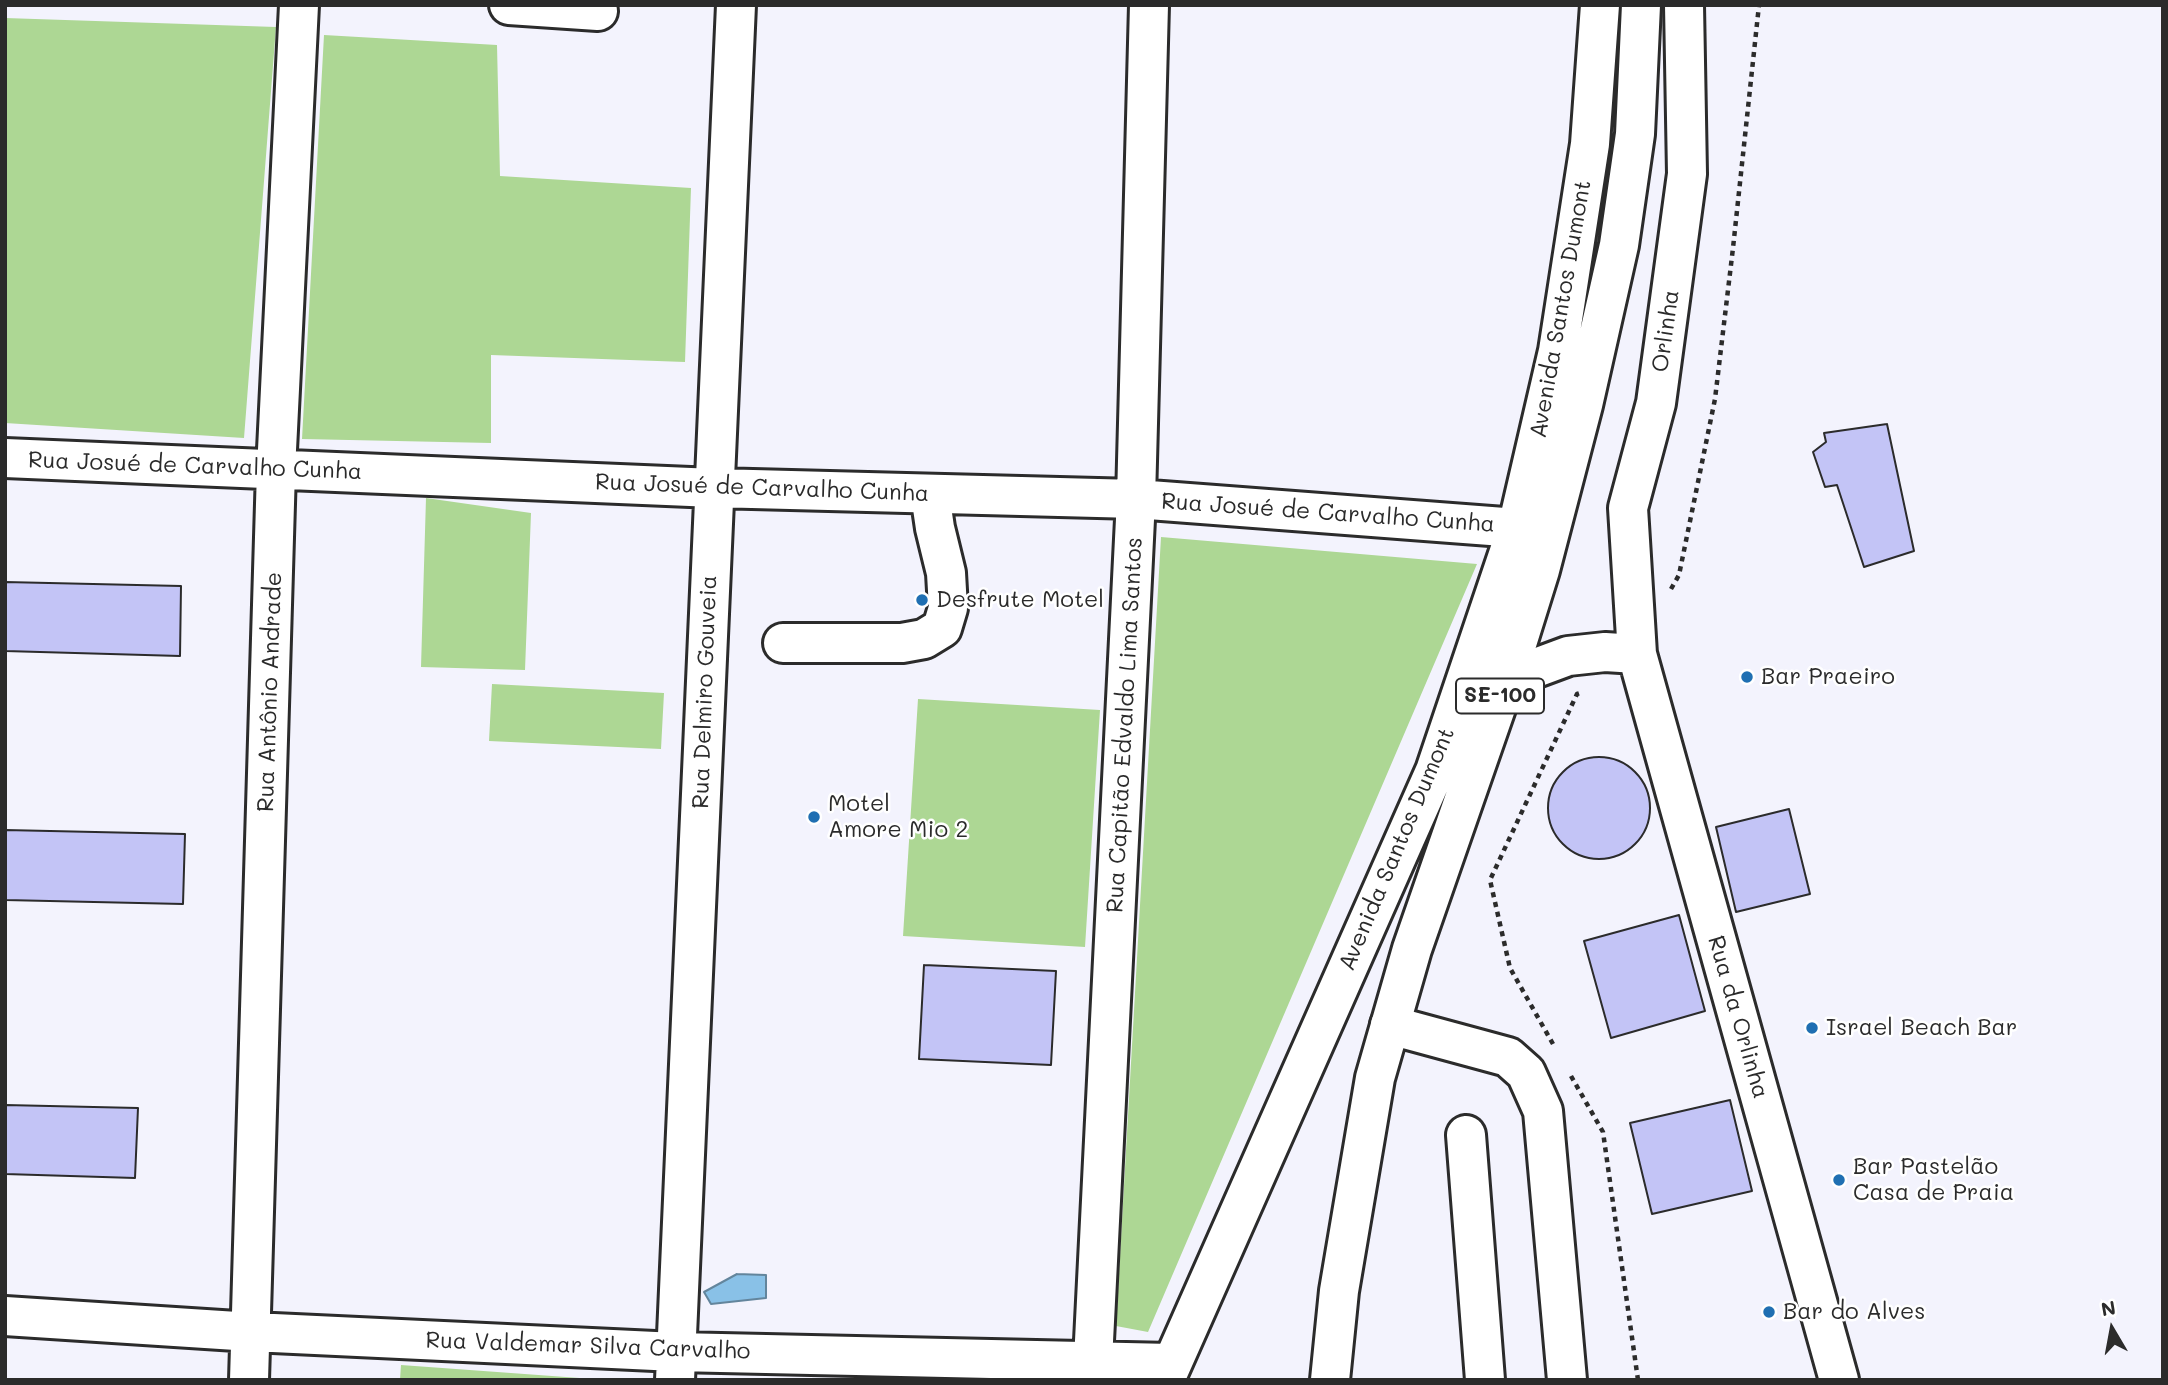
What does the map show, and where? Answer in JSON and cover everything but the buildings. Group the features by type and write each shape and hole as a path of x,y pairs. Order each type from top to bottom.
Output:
{"street":[{"name":"Rua Antônio Andrade","path":"249,1380 276,470 299,5"},
{"path":"509,5 598,11"},
{"name":"Rua Delmiro Gouveia","path":"676,1366 736,5"},
{"name":"Rua Capitão Edvaldo Lima Santos","path":"1093,1361 1136,499 1149,5"},
{"name":"Avenida Santos Dumont","path":"1168,1371 1435,771 1517,528 1558,351 1590,144 1600,5"},
{"name":"Avenida Santos Dumont","path":"1330,1380 1343,1264 1375,1078 1412,949 1506,679 1540,570 1583,405 1619,245 1635,134 1641,5"},
{"name":"Orlinha","path":"1637,654 1628,508 1656,403 1687,174 1684,5"},
{"name":"Rua Josué de Carvalho Cunha","path":"5,458 713,488 1136,499 1517,528"},
{"path":"783,643 902,643 924,639 942,628 948,608 947,573 935,528 930,494"},
{"path":"1506,679 1568,656 1605,652 1637,654"},
{"name":"Rua da Orlinha","path":"1637,654 1839,1380"},
{"path":"1390,1025 1508,1057 1526,1073 1543,1111 1567,1380"},
{"path":"1466,1135 1485,1380"},
{"name":"Rua Valdemar Silva Carvalho","path":"5,1317 252,1332 676,1366 1093,1361 1168,1371"}],"green space":[{"path":"5,18 276,27 244,438 5,423"},
{"path":"324,35 497,45 500,176 691,188 685,362 491,355 491,443 302,439"},
{"path":"426,498 531,513 525,670 421,667"},
{"path":"1161,537 1477,564 1148,1332 1116,1326"},
{"path":"492,684 664,693 661,749 489,741"},
{"path":"918,699 1100,710 1085,947 903,936"},
{"path":"401,1365 607,1380 400,1380"}],"water":[{"path":"737,1274 766,1275 766,1298 711,1304 704,1292"}],"place":[{"name":"Desfrute Motel","path":"922,600"},
{"name":"Bar Praeiro","path":"1747,677"},
{"name":"Motel Amore Mio 2","path":"814,817"},
{"name":"Israel Beach Bar","path":"1812,1028"},
{"name":"Bar Pastelão Casa de Praia","path":"1839,1180"},
{"name":"Bar do Alves","path":"1769,1312"}]}
